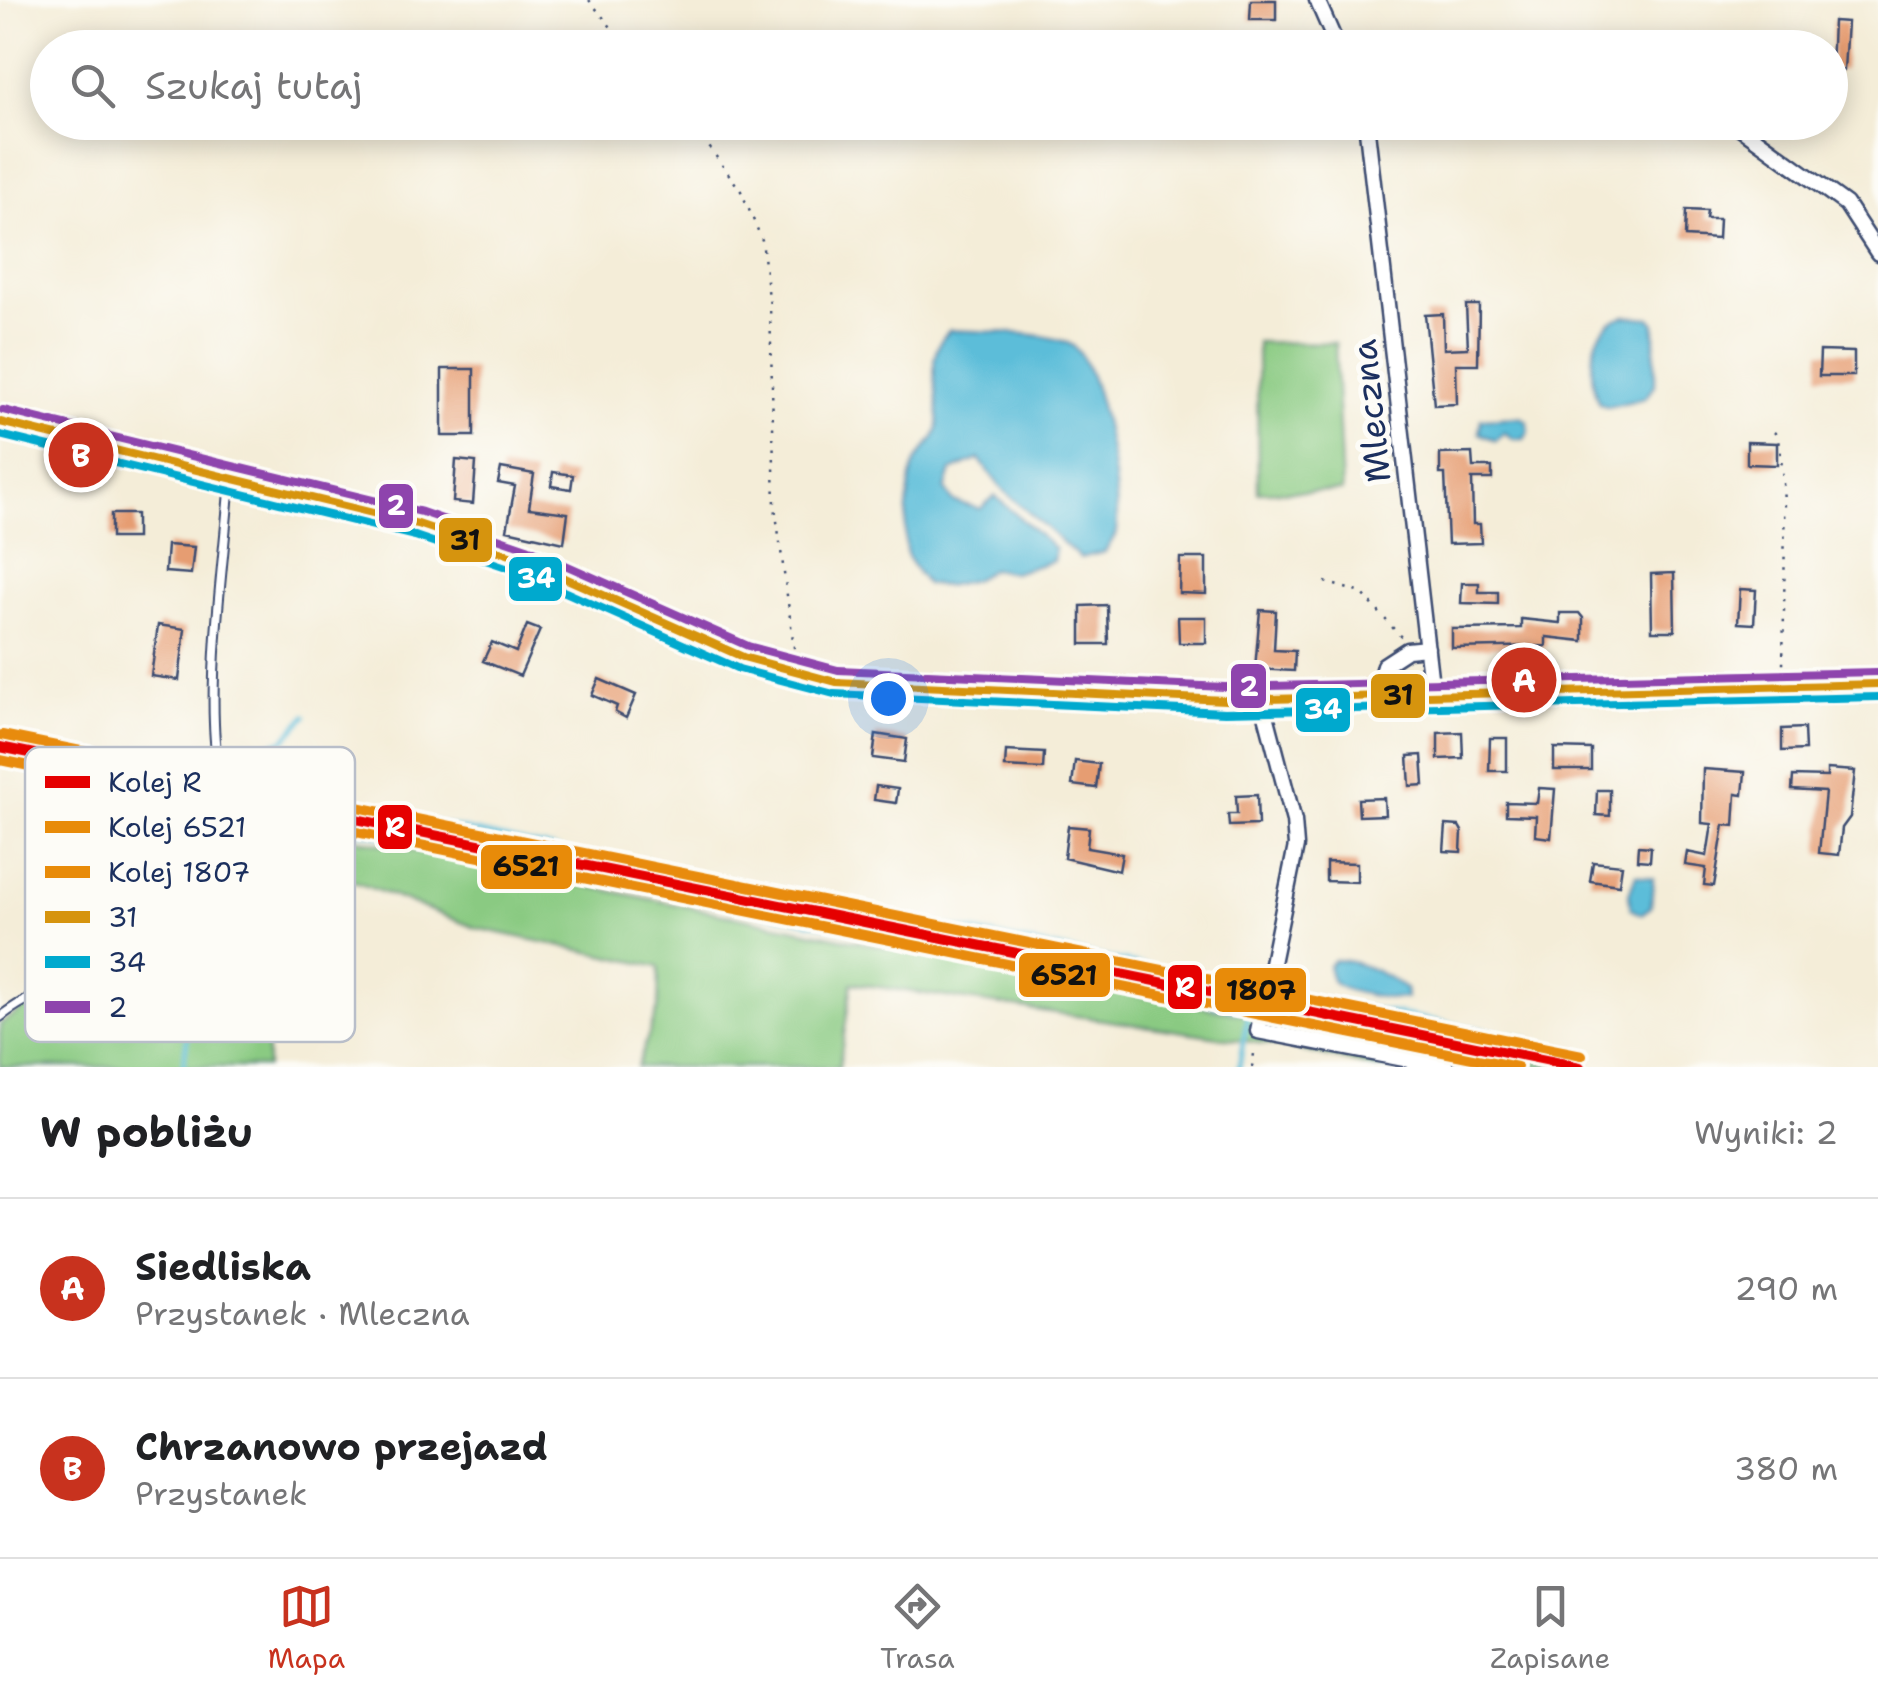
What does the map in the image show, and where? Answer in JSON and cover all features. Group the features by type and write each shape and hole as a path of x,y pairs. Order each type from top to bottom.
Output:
{"main road":[{"path":"0,422 481,543 748,660 798,676 910,688 1262,700 1878,684"}],"street":[{"path":"1318,0 1330,30"},
{"name":"Mleczna","path":"1368,140 1432,694"},
{"path":"1758,140 1846,204 1878,253"},
{"path":"1376,697 1384,664 1407,650 1427,648"},
{"path":"1262,700 1294,821 1296,846 1258,1031 1446,1067"}],"lane":[{"path":"216,747 214,724 230,479"},
{"path":"0,1017 25,1003"}],"path":[{"path":"589,0 613,30"},
{"path":"703,140 741,191 762,240 770,306 775,506 798,676"},
{"path":"1774,432 1782,441 1783,685"},
{"path":"1325,582 1362,593 1406,642"},
{"path":"1252,1067 1258,1031"}],"green space":[{"path":"1257,342 1335,343 1342,491 1258,492"},
{"path":"355,839 948,960 1243,1014 1245,1003 1566,1067 1374,1067 1280,1046 852,983 839,1067 637,1067 658,1008 659,967 476,928 355,882"},
{"path":"25,1008 25,1042 267,1042 267,1067 0,1067 0,1024"}],"water":[{"path":"1625,316 1650,318 1655,324 1655,385 1645,398 1608,407 1599,403 1595,391 1594,352 1604,329"},
{"path":"950,330 1049,337 1073,346 1083,358 1100,405 1116,492 1116,532 1105,552 1080,558 1002,489 979,459 951,471 945,490 953,501 980,509 995,496 1055,549 1053,561 1013,573 992,569 973,580 945,586 926,584 914,568 906,550 909,488 915,465 937,430 934,362 941,340"},
{"path":"1521,417 1527,421 1529,431 1524,439 1513,439 1504,432 1496,441 1479,433 1481,419"},
{"path":"1636,875 1653,878 1651,907 1641,914 1631,909 1629,894"},
{"path":"1334,960 1353,962 1381,973 1405,989 1406,998 1368,995 1338,986 1332,981 1328,966"}],"building":[{"path":"1251,0 1276,0 1276,20 1250,20"},
{"path":"1833,21 1847,22 1846,30 1833,30"},
{"path":"1686,210 1707,211 1706,219 1719,219 1718,239 1685,237"},
{"path":"1466,305 1479,305 1478,364 1456,364 1457,404 1434,405 1425,315 1443,314 1444,349 1468,348"},
{"path":"1820,351 1854,352 1854,376 1819,376"},
{"path":"442,369 474,369 474,436 442,436"},
{"path":"1747,442 1777,443 1777,465 1747,464"},
{"path":"1472,453 1473,467 1492,467 1492,479 1472,479 1473,524 1480,524 1481,543 1448,544 1445,474 1440,474 1440,454"},
{"path":"456,460 476,462 473,504 453,502"},
{"path":"501,468 534,474 529,508 568,513 564,543 507,530 515,486 498,483"},
{"path":"553,472 573,475 571,489 551,486"},
{"path":"111,514 136,514 136,538 111,538"},
{"path":"167,545 194,547 191,574 165,572"},
{"path":"1180,558 1206,558 1206,594 1179,593"},
{"path":"1674,573 1675,631 1652,631 1651,574"},
{"path":"1462,583 1479,583 1479,592 1498,592 1498,604 1461,603"},
{"path":"1740,589 1756,590 1754,624 1738,623"},
{"path":"1107,605 1108,644 1081,644 1081,606"},
{"path":"1260,610 1276,611 1274,650 1295,651 1294,671 1255,669"},
{"path":"1560,613 1579,613 1583,618 1583,641 1546,637 1546,646 1452,648 1452,629 1521,628 1521,619 1560,623"},
{"path":"1178,617 1206,617 1206,643 1179,643"},
{"path":"158,625 185,629 179,680 151,676"},
{"path":"527,625 540,630 520,676 483,661 492,642 516,652"},
{"path":"599,679 636,695 626,718 615,712 617,706 592,695"},
{"path":"1804,728 1805,750 1782,751 1782,729"},
{"path":"1462,732 1463,758 1438,759 1438,733"},
{"path":"876,734 907,739 904,762 873,758"},
{"path":"1490,738 1507,738 1507,771 1489,771"},
{"path":"1554,748 1591,749 1591,770 1554,770"},
{"path":"1006,751 1044,753 1043,769 1005,767"},
{"path":"1422,755 1424,785 1410,786 1408,756"},
{"path":"1075,761 1099,764 1096,788 1072,785"},
{"path":"1703,769 1745,772 1743,795 1736,794 1734,826 1724,825 1714,886 1704,885 1706,868 1685,865 1687,852 1707,856 1712,824 1702,823"},
{"path":"1827,769 1855,771 1850,817 1842,828 1839,855 1819,853 1825,792 1792,790 1793,776 1827,777"},
{"path":"876,786 898,789 896,803 874,800"},
{"path":"1539,788 1555,789 1551,838 1535,836 1536,816 1506,815 1506,802 1537,803"},
{"path":"1597,790 1610,790 1610,816 1596,815"},
{"path":"1257,795 1258,825 1229,826 1228,814 1237,814 1236,796"},
{"path":"1384,798 1385,815 1359,816 1358,799"},
{"path":"1446,825 1459,826 1462,831 1461,852 1444,851"},
{"path":"1068,826 1089,828 1087,848 1122,854 1119,871 1064,858"},
{"path":"1638,846 1651,847 1650,861 1637,860"},
{"path":"1326,862 1357,863 1357,882 1326,881"},
{"path":"1593,862 1622,865 1619,885 1590,881"}],"waterway":[{"path":"266,747 284,740 306,716"},
{"path":"0,759 25,764"},
{"path":"355,806 1251,987"},
{"path":"355,830 1240,1009"},
{"path":"1279,992 1525,1038 1524,1042"},
{"path":"1239,1067 1248,1012"},
{"path":"183,1067 187,1042"}],"rail line":[{"name":"1807","path":"2,735 61,747"},
{"name":"R","path":"0,747 25,752"},
{"name":"6521","path":"0,760 25,765"},
{"name":"1807","path":"355,806 1582,1055"},
{"name":"R","path":"355,819 1580,1067"},
{"name":"6521","path":"355,832 1517,1067"}],"transit line":[{"name":"2","path":"3,410 422,512 527,548 748,646 838,670 1225,687 1878,672"},
{"name":"31","path":"0,422 418,524 522,559 743,657 836,682 1225,700 1878,684"},
{"name":"34","path":"0,435 415,536 518,571 739,669 834,694 1225,712 1878,697"}],"place":[{"name":"Chrzanowo przejazd","path":"81,455"},
{"name":"Siedliska","path":"1524,680"}]}
